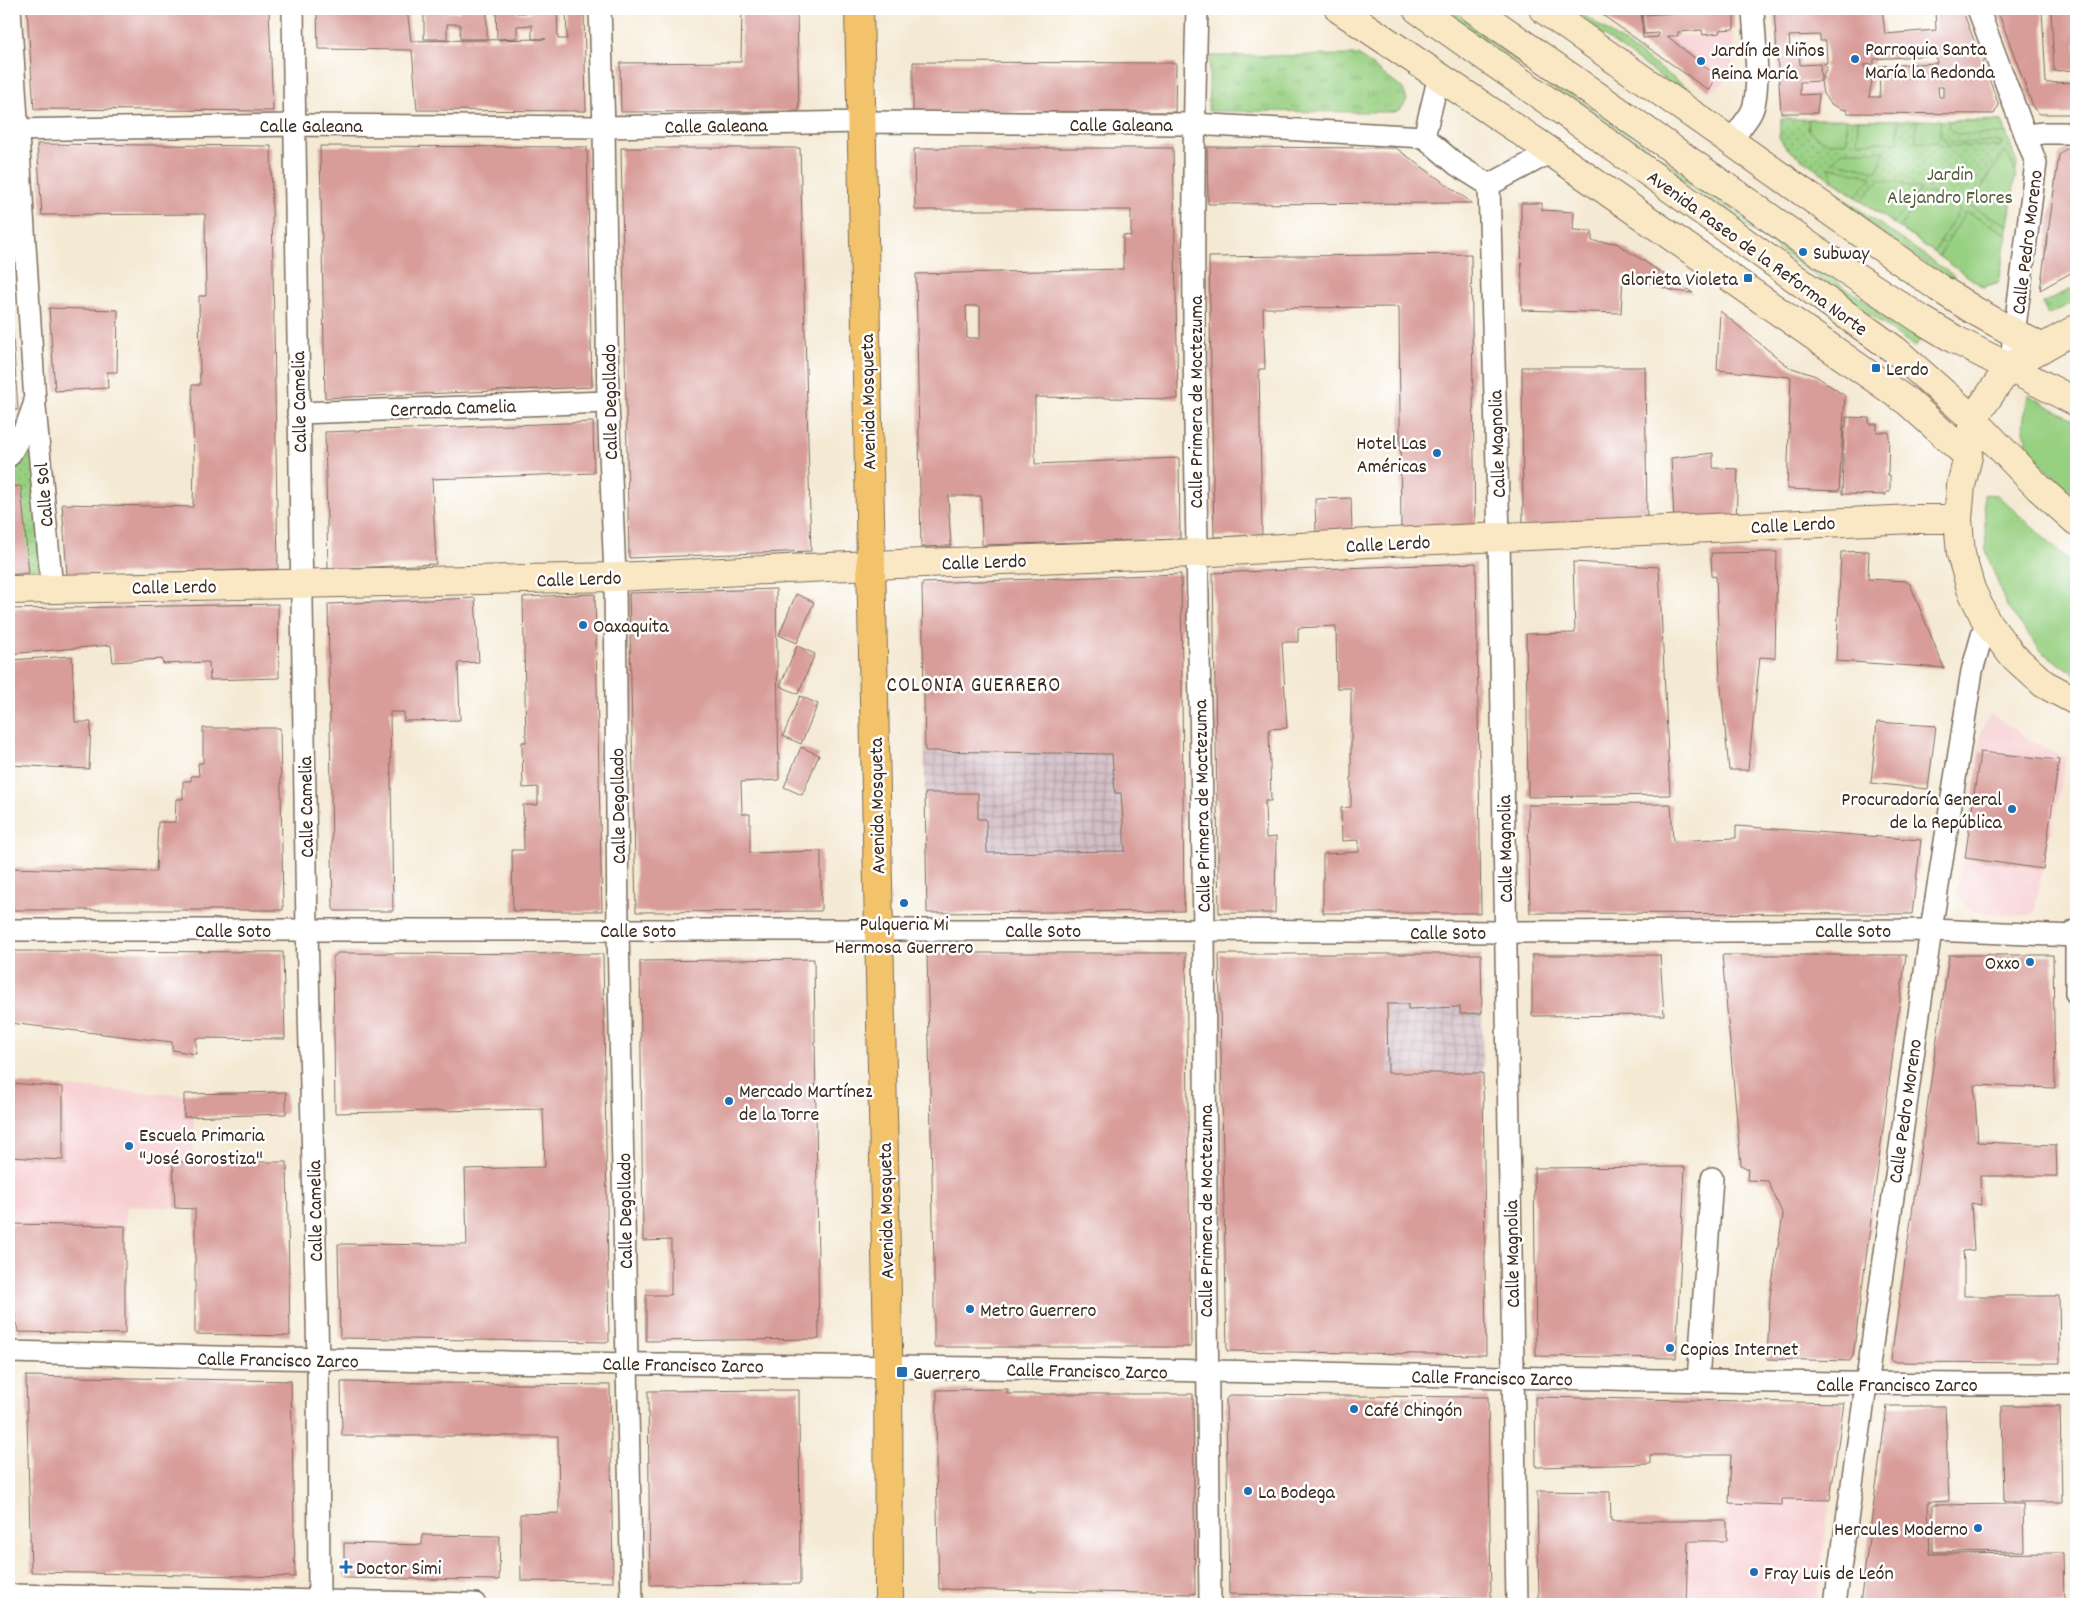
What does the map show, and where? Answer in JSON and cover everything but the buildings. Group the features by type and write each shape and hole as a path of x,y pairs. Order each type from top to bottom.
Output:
{"main road":[{"name":"Avenida Mosqueta","path":"858,9 888,1367 889,1604"}],"street":[{"name":"Calle Sol","path":"10,9 13,130 52,589"},
{"name":"Calle Camelia","path":"293,9 307,930 318,1360 319,1602"},
{"name":"Calle Degollado","path":"600,9 604,127 608,402 615,577 618,930 632,1604"},
{"name":"Calle Primera de Moctezuma","path":"1197,9 1194,124 1196,553 1204,930 1206,1371 1210,1604"},
{"name":"Avenida Paseo de la Reforma Norte","path":"1339,9 1550,152 1908,402 1968,456"},
{"name":"Avenida Paseo de la Reforma Norte","path":"1417,9 1591,131 1895,350 1973,419 2038,487 2076,522"},
{"name":"Avenida Paseo de la Reforma Norte","path":"1474,9 1814,249 1922,320 1954,339 2010,366 2076,402"},
{"path":"1543,9 1939,288 1974,311 2042,348"},
{"path":"1731,142 1751,112 1755,100 1753,9"},
{"name":"Calle Pedro Moreno","path":"1978,9 2034,154 2037,171 2010,366"},
{"path":"1439,76 1424,137 1457,165 1489,185 1550,152"},
{"name":"Calle Galeana","path":"13,130 295,125 604,127 861,122 1194,124 1424,137"},
{"path":"2027,135 2076,133"},
{"name":"Calle Magnolia","path":"1489,185 1499,537 1517,1604"},
{"path":"2076,328 2010,366 1973,419 1968,456 1961,486 1958,519 1964,563 1971,589 1986,621 2012,655 2044,684 2076,701"},
{"name":"Calle Sol","path":"9,456 27,424 35,402"},
{"name":"Cerrada Camelia","path":"298,413 608,402"},
{"name":"Calle Lerdo","path":"9,590 615,577 1196,553 1905,519 1958,519"},
{"name":"Calle Pedro Moreno","path":"1835,1604 1931,930 1972,671 1986,621"},
{"name":"Calle Soto","path":"9,930 1204,930 1506,932 1931,930 2076,934"},
{"path":"2076,934 2076,993"},
{"path":"1698,1381 1712,1178"},
{"name":"Calle Francisco Zarco","path":"9,1352 318,1360 1206,1371 1865,1385 2076,1384"},
{"path":"9,1595 476,1604"}],"shaded area":[{"name":"Jardín de Niños Reina María","path":"1734,33 1734,57 1730,71 1723,83 1708,90 1637,38"},
{"path":"1821,81 1817,113 1781,113 1779,91 1793,90 1792,83"},
{"path":"1991,713 2033,742 2066,758 2034,912 2029,916 1976,912 1962,902 1956,890 1964,857 1981,731"},
{"path":"925,751 1112,754 1113,774 1121,793 1125,851 987,853 986,819 978,819 978,793 925,793"},
{"path":"1387,1004 1408,1004 1408,1009 1460,1007 1460,1014 1482,1013 1483,1073 1388,1073"},
{"name":"Escuela Primaria \"José Gorostiza\"","path":"63,1087 183,1095 184,1117 194,1116 194,1162 173,1162 175,1208 126,1206 125,1226 9,1224 9,1157 63,1160"},
{"name":"Fray Luis de León","path":"1782,1499 1830,1500 1816,1604 1686,1604 1688,1541 1727,1541 1729,1503 1782,1505"}],"green space":[{"path":"1441,9 1451,9 1840,284 1922,339 1915,347"},
{"path":"1566,9 1576,9 1689,89 1685,94"},
{"path":"1358,55 1403,89 1407,100 1401,109 1395,112 1208,111 1210,56"},
{"name":"Jardin Alejandro Flores","path":"1781,119 2002,121 2017,164 1999,282 1983,287 1785,147 1779,137"},
{"path":"1808,119 1846,119 1847,142 1829,143 1809,132"},
{"path":"1858,120 1898,120 1898,142 1858,142"},
{"path":"1940,120 1940,138 1944,138 1944,142 2001,142 2001,146 1941,146 1940,142 1916,142 1916,121"},
{"path":"1948,121 2002,121 2006,133 1957,134 1949,129"},
{"path":"1843,151 1885,151 1877,171 1832,161"},
{"path":"2004,152 2007,152 2016,174 2008,225 1970,206"},
{"path":"1790,161 1954,276 1951,281 1786,166"},
{"path":"1829,167 1872,177 1855,196 1834,181"},
{"path":"1880,179 1921,189 1893,223 1861,201"},
{"path":"1928,192 1960,209 1934,252 1899,227"},
{"path":"1966,212 2007,234 1999,282 1983,287 1939,256"},
{"path":"2076,287 2076,301 2048,315 2042,303"},
{"path":"2028,395 2076,421 2076,497 2028,452 2023,424"},
{"path":"34,440 43,579 9,578 9,461 16,452"},
{"path":"1984,494 1997,495 2076,567 2076,675 2041,651 2006,605 1986,551"}],"place":[{"name":"Parroquia Santa María la Redonda","path":"1855,59"},
{"name":"Jardín de Niños Reina María","path":"1701,61"},
{"name":"Subway","path":"1803,252"},
{"name":"Glorieta Violeta","path":"1748,278"},
{"name":"Lerdo","path":"1876,368"},
{"name":"Hotel Las Américas","path":"1437,453"},
{"name":"Oaxaquita","path":"583,625"},
{"name":"Procuradoría General de la República","path":"2012,809"},
{"name":"Pulqueria Mi Hermosa Guerrero","path":"904,903"},
{"name":"Oxxo","path":"2030,962"},
{"name":"Mercado Martínez de la Torre","path":"729,1101"},
{"name":"Escuela Primaria \"José Gorostiza\"","path":"129,1146"},
{"name":"Metro Guerrero","path":"970,1309"},
{"name":"Copias Internet","path":"1670,1348"},
{"name":"Guerrero","path":"902,1372"},
{"name":"Café Chingón","path":"1354,1409"},
{"name":"La Bodega","path":"1248,1491"},
{"name":"Hercules Moderno","path":"1978,1528"},
{"name":"Doctor Simi","path":"346,1567"},
{"name":"Fray Luis de León","path":"1754,1572"}],"district":[{"name":"COLONIA GUERRERO","path":"974,684"}]}
